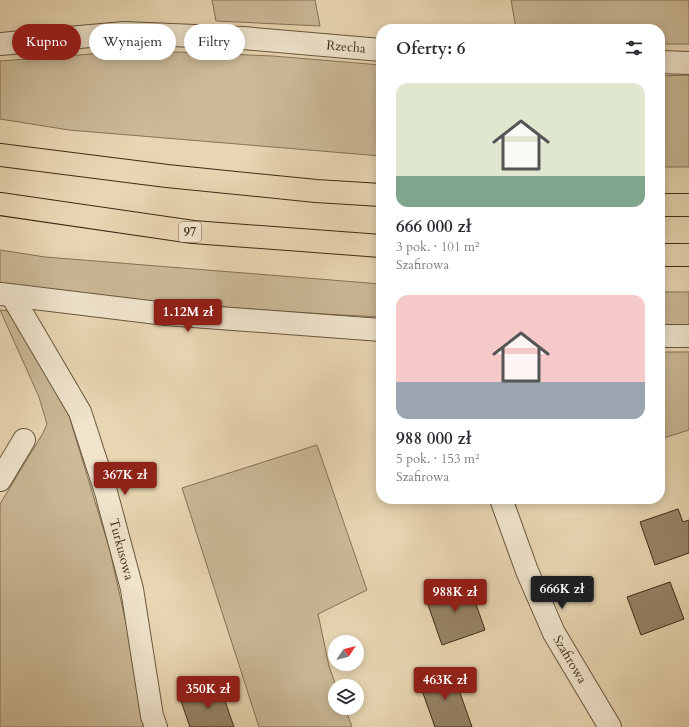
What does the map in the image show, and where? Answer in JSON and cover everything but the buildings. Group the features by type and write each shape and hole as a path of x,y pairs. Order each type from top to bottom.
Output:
{"main road":[{"path":"0,155 167,176 316,191 376,195"},
{"name":"97","path":"0,204 193,232 376,246"},
{"path":"665,204 689,205"},
{"path":"665,255 689,255"}],"street":[{"name":"Rzecha","path":"0,44 124,33 243,38 376,50"},
{"path":"665,62 689,63"},
{"path":"6,295 166,314 376,330"},
{"name":"Turkusowa","path":"6,295 80,412 116,527 132,589 152,716 156,727"},
{"path":"665,336 689,336"},
{"path":"0,480 24,440"},
{"name":"Szafirowa","path":"503,504 527,572 554,633 610,727"}],"shaded area":[{"path":"212,0 315,0 320,26 216,21"},
{"path":"511,0 689,0 689,44 665,44 665,24 515,24"},
{"path":"177,52 184,52 184,60 245,60 245,55 376,65 376,156 69,130 0,119 0,61 81,60 81,55 89,54 89,60 176,60"},
{"path":"689,75 689,167 665,167 665,76"},
{"path":"0,250 45,257 376,284 376,317 285,312 190,304 0,285"},
{"path":"665,292 689,292 689,325 665,325"},
{"path":"0,310 16,312 67,409 110,551 149,727 0,727 0,504 47,424 39,397"},
{"path":"665,352 689,352 689,430 665,437"},
{"path":"317,445 367,590 318,614 328,661 328,671 331,671 334,679 328,679 328,715 348,715 352,727 259,727 182,488"}]}
